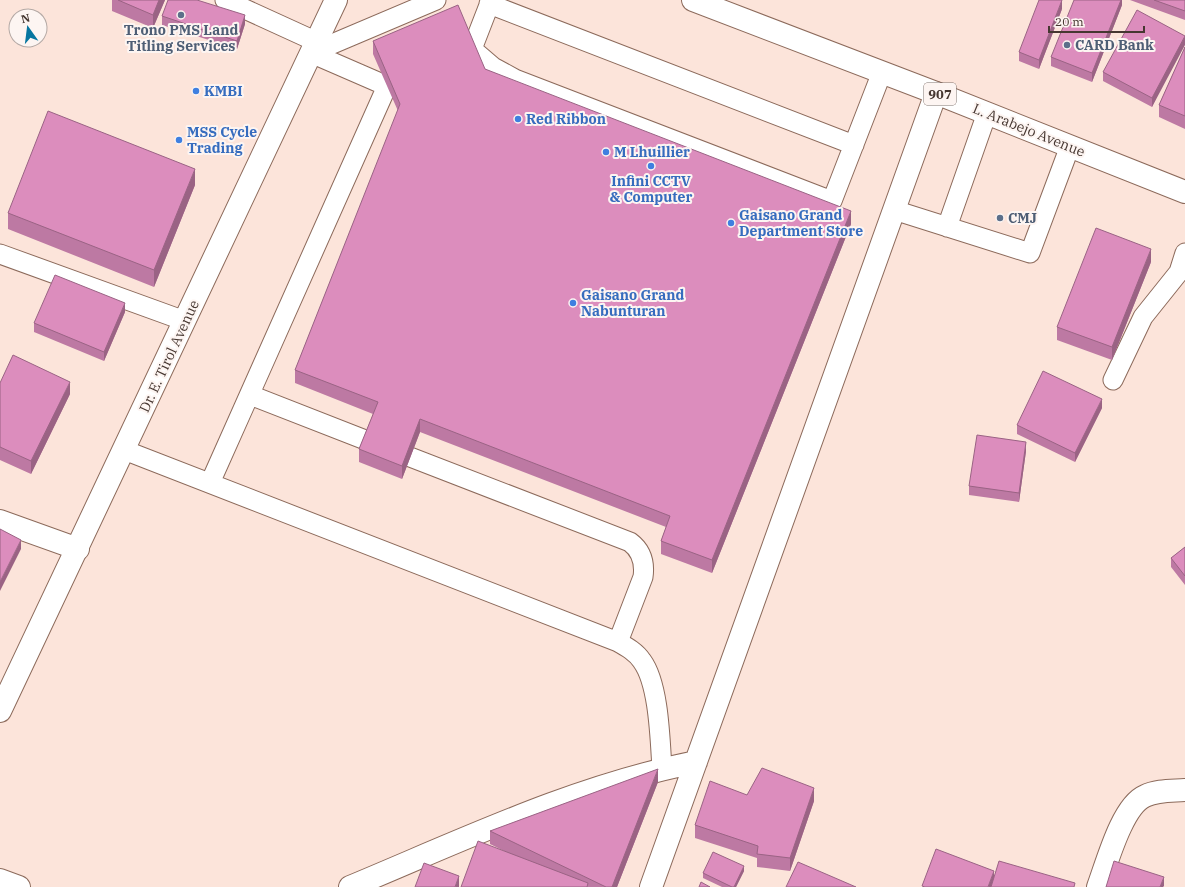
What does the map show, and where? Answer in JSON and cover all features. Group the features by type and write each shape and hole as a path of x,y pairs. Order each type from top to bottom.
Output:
{"street":[{"name":"Dr. E. Tirol Avenue","path":"0,712 186,321 336,0"},
{"name":"L. Arabejo Avenue","path":"693,0 936,93 1185,192"},
{"path":"651,887 936,93"},
{"path":"0,521 78,549"},
{"path":"350,887 577,794 662,769 696,762"},
{"path":"1098,887 1124,818 1132,806 1145,796 1164,791 1185,790"},
{"path":"0,880 19,887"}],"lane":[{"path":"210,483 387,86 225,0"},
{"path":"314,47 436,0"},
{"path":"854,144 490,2 472,50 494,67 516,79 832,201 882,72"},
{"path":"947,227 987,113"},
{"path":"894,210 1030,253 1070,146"},
{"path":"1113,380 1143,317 1179,272 1185,253"},
{"path":"0,254 186,321"},
{"path":"250,395 368,440"},
{"path":"124,450 618,642 633,651 643,661 655,694 662,769"},
{"path":"410,456 630,542 637,548 645,567 643,577 618,642"}],"building":[{"path":"118,0 159,0 153,15"},
{"path":"168,0 197,0 245,15 237,41 162,16"},
{"path":"1039,0 1062,0 1039,60 1019,52"},
{"path":"1074,0 1121,0 1092,73 1051,57"},
{"path":"1154,0 1185,0 1185,11"},
{"name":"Gaisano Grand Nabunturan","path":"458,5 485,69 851,211 712,560 661,541 670,516 420,419 402,466 359,449 378,402 295,370 400,104 373,41"},
{"path":"1137,10 1185,36 1152,98 1103,72"},
{"path":"1185,47 1185,116 1159,105"},
{"path":"48,111 195,169 154,270 8,213"},
{"path":"1096,228 1151,249 1112,347 1057,327"},
{"path":"55,275 125,303 104,352 34,323"},
{"path":"13,355 70,382 31,461 0,447 0,383"},
{"path":"1043,371 1102,399 1075,453 1017,425"},
{"path":"977,435 1026,442 1019,493 969,486"},
{"path":"0,529 21,540 0,582"},
{"path":"1185,547 1185,576 1171,558"},
{"path":"762,768 814,788 790,858 757,854 758,846 695,825 710,781 747,795"},
{"path":"658,769 612,887 606,887 490,831"},
{"path":"478,841 588,883 587,887 461,887"},
{"path":"936,849 994,871 988,887 922,886"},
{"path":"713,852 744,866 734,887 703,873"},
{"path":"999,861 1075,883 1074,887 991,887"},
{"path":"1114,861 1164,877 1160,887 1106,887"},
{"path":"798,862 856,887 786,887"},
{"path":"424,863 459,876 455,887 415,887"},
{"path":"701,882 710,887 699,887"}],"place":[{"name":"Trono PMS Land Titling Services","path":"181,15"},
{"name":"CARD Bank","path":"1067,45"},
{"name":"KMBI","path":"196,91"},
{"name":"Red Ribbon","path":"518,119"},
{"name":"MSS Cycle Trading","path":"179,140"},
{"name":"M Lhuillier","path":"606,152"},
{"name":"Infini CCTV & Computer","path":"651,166"},
{"name":"CMJ","path":"1000,218"},
{"name":"Gaisano Grand Department Store","path":"731,223"},
{"name":"Gaisano Grand Nabunturan","path":"573,303"}]}
